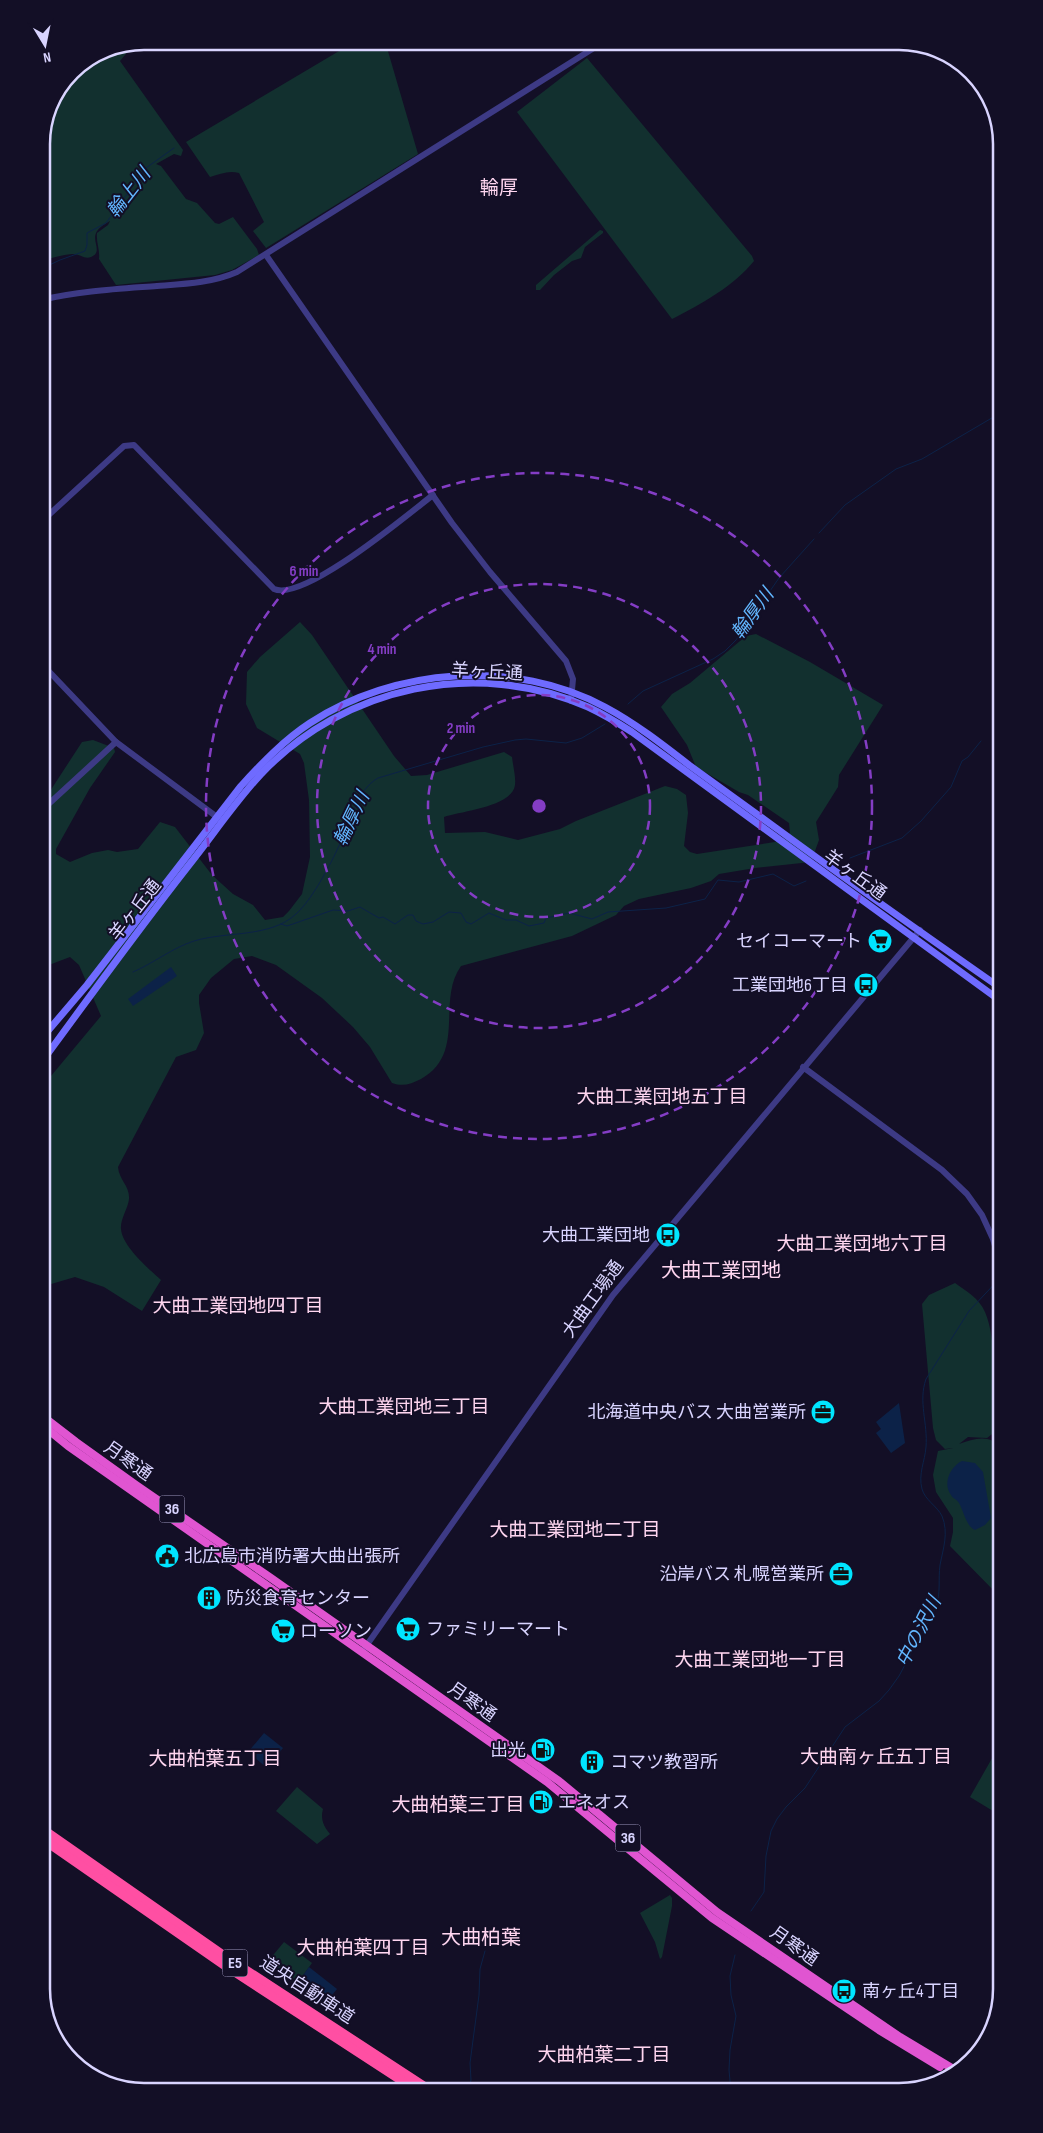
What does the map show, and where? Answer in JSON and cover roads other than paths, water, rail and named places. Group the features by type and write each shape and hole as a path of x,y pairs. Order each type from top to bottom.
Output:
{"highway":[{"name":"月寒通","path":"50,1422 136,1485 271,1578 364,1649 547,1782 712,1918 879,2030 946,2070"},
{"name":"月寒通","path":"50,1431 76,1452 559,1782 717,1912 900,2037 950,2067"},
{"name":"道央自動車道","path":"50,1834 223,1955 419,2083"},
{"name":"道央自動車道","path":"50,1844 224,1965 405,2083"}],"main road":[{"name":"羊ヶ丘通","path":"50,1028 87,985 241,786 274,752 309,724 364,695 411,682 466,676 509,678 540,683 573,692 626,719 993,983"},
{"name":"羊ヶ丘通","path":"50,1050 94,988 261,774 305,735 334,717 370,701 428,685 463,683 509,685 571,701 589,708 632,732 993,996"}],"street":[{"path":"50,299 96,291 199,283 226,277 266,255 591,50"},
{"path":"266,255 433,495 490,572 566,661 573,679 571,701"},
{"path":"50,514 124,446 134,445 274,589 283,592 319,578 343,564 433,495"},
{"path":"50,673 116,742 223,822"},
{"path":"50,804 116,742"},
{"name":"大曲工場通","path":"364,1649 613,1295 920,930"},
{"path":"803,1067 942,1170 961,1188 982,1215 993,1240"}],"water":[{"path":"171,967 177,976 133,1006 128,999"},
{"path":"899,1403 905,1443 891,1453 876,1433 881,1429 876,1422"},
{"path":"962,1461 975,1463 983,1472 991,1518 985,1525 975,1530 967,1522 959,1503 948,1490 947,1485 951,1471"},
{"path":"264,1733 283,1748 267,1768 248,1752"},
{"path":"309,1967 337,1989 323,2006 296,1985"}],"waterway":[{"name":"輪上川","path":"50,265 85,251 87,233 106,223 146,168 174,148"},
{"name":"輪厚川","path":"819,533 845,505 896,469 922,459 993,417"},
{"name":"輪厚川","path":"628,704 643,691 713,659 725,651 736,640 779,578 814,539"},
{"name":"輪厚川","path":"133,972 194,941 248,933 286,922 296,914 316,889 338,848 360,797 371,783 378,778 483,747 515,740 526,739 566,743 582,738 605,724"},
{"path":"850,858 902,838 921,821 951,787 962,761 968,757 981,741"},
{"path":"281,924 287,926 333,910 348,911 360,907 379,918 383,917 395,924 408,915 413,915 416,921 423,924 433,922 449,912 461,913 466,922 471,924 489,913 506,920 516,920 529,926 544,923 546,918 569,913 592,919 608,912 666,908 705,899 718,880 739,882 773,874 794,886 806,881"},
{"name":"中の沢川","path":"751,1911 764,1892 766,1856 771,1831 777,1819 805,1788 845,1727 879,1701 889,1690 899,1676 936,1607 945,1529 942,1516 926,1496 921,1483 926,1447 923,1404 924,1388 926,1379 969,1311 993,1286"},
{"path":"470,2083 470,2063 479,1995 480,1969 485,1951"},
{"name":"中の沢川","path":"730,2083 730,2050 736,2016 731,1995 730,1976 735,1955"}],"place":[{"name":"セイコーマート","path":"880,941"},
{"name":"工業団地6丁目","path":"866,985"},
{"name":"大曲工業団地","path":"668,1235"},
{"name":"北海道中央バス 大曲営業所","path":"823,1412"},
{"name":"北広島市消防署大曲出張所","path":"167,1556"},
{"name":"沿岸バス 札幌営業所","path":"841,1574"},
{"name":"防災食育センター","path":"209,1598"},
{"name":"ファミリーマート","path":"408,1629"},
{"name":"ローソン","path":"283,1631"},
{"name":"出光","path":"543,1750"},
{"name":"コマツ教習所","path":"592,1762"},
{"name":"エネオス","path":"541,1802"},
{"name":"南ヶ丘4丁目","path":"844,1991"}],"district":[{"name":"輪厚","path":"499,188"},
{"name":"大曲工業団地五丁目","path":"662,1097"},
{"name":"大曲工業団地六丁目","path":"862,1244"},
{"name":"大曲工業団地","path":"721,1271"},
{"name":"大曲工業団地四丁目","path":"238,1306"},
{"name":"大曲工業団地三丁目","path":"404,1407"},
{"name":"大曲工業団地二丁目","path":"575,1530"},
{"name":"大曲工業団地一丁目","path":"760,1660"},
{"name":"大曲南ヶ丘五丁目","path":"876,1757"},
{"name":"大曲柏葉五丁目","path":"215,1759"},
{"name":"大曲柏葉三丁目","path":"458,1805"},
{"name":"大曲柏葉","path":"481,1938"},
{"name":"大曲柏葉四丁目","path":"363,1948"},
{"name":"大曲柏葉二丁目","path":"604,2055"}]}
